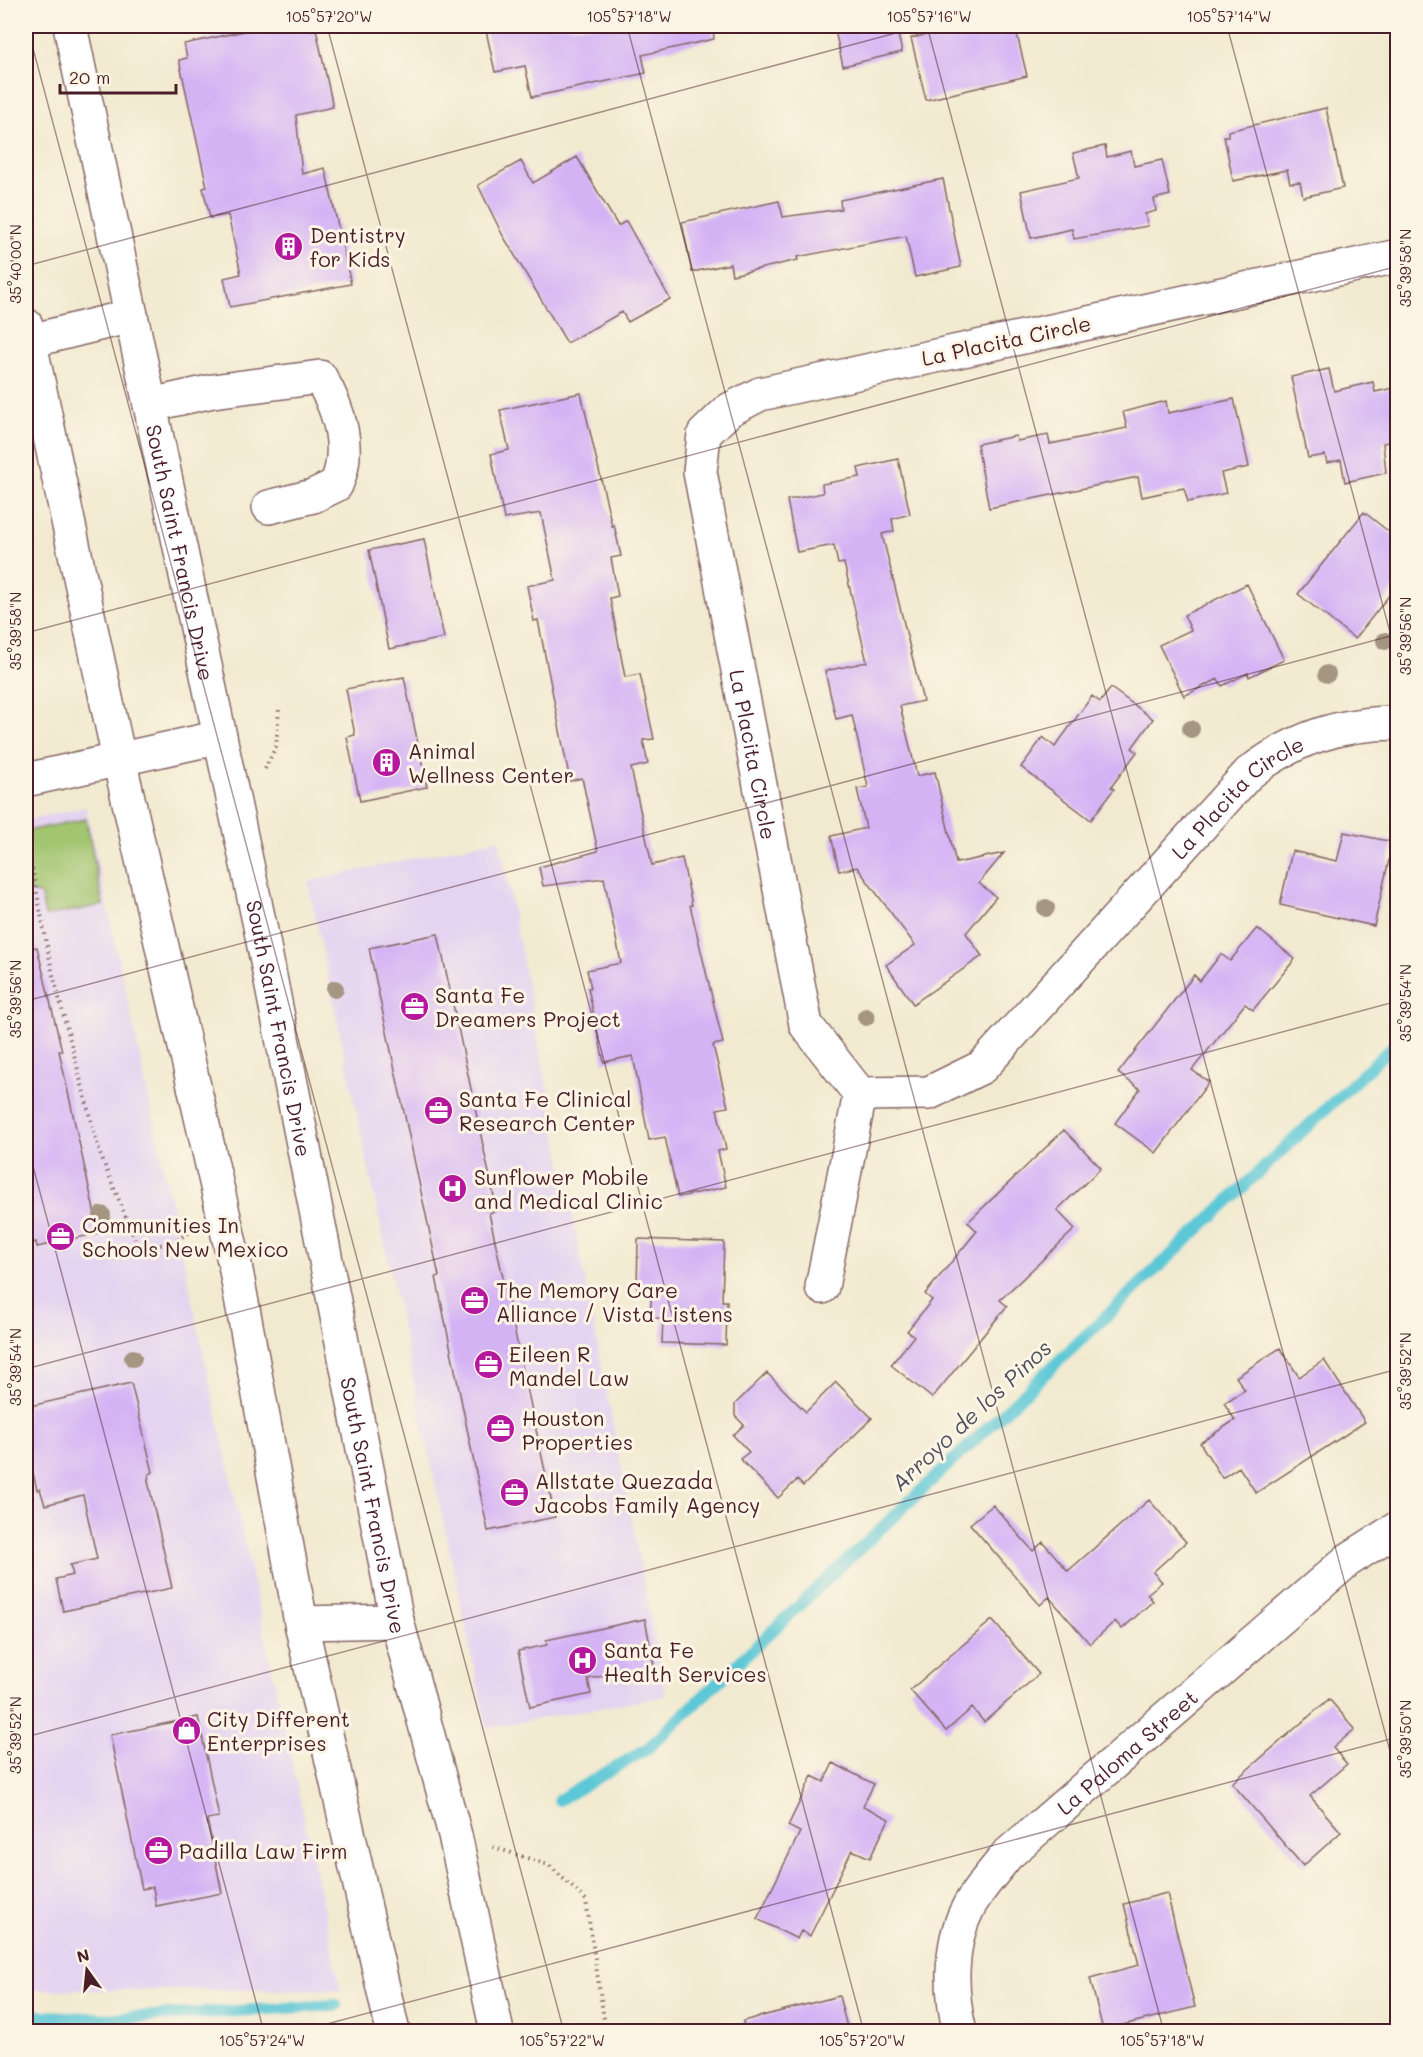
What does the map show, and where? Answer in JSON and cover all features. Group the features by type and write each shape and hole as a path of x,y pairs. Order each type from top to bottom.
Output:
{"main road":[{"name":"South Saint Francis Drive","path":"70,26 220,737 397,1621 455,1835 497,2031"},
{"name":"La Placita Circle","path":"1398,256 760,394 729,410 704,434 700,472 806,1025 860,1094 929,1093 982,1067 1249,773 1277,752 1307,739 1349,726 1398,723"},
{"path":"131,316 27,336 119,759 235,1265 301,1623 393,2031"},
{"path":"150,405 213,391 320,377 333,399 340,428 344,451 342,470 336,485 313,496 269,507"},
{"path":"26,780 220,737"},
{"path":"822,1287 860,1094"},
{"name":"La Paloma Street","path":"960,2031 955,2013 953,1956 968,1909 1007,1855 1348,1560 1398,1528"},
{"path":"301,1623 397,1621"}],"path":[{"path":"263,774 276,746 279,709"},
{"path":"26,847 52,971 100,1154 137,1244 168,1245 191,1231"},
{"path":"455,1835 549,1865 586,1900 606,2031"}],"shaded area":[{"path":"86,807 341,1990 26,1990 26,820"},
{"path":"499,839 666,1696 487,1728 308,882"}],"green space":[{"path":"86,819 103,905 45,916 41,895 26,890 26,831"}],"building":[{"path":"267,26 310,26 311,30 316,29 333,107 296,115 302,174 325,168 351,284 230,307 224,278 241,274 228,215 210,218 203,188 207,187 179,60 187,58 184,44"},
{"path":"485,26 713,26 714,39 642,55 646,73 532,97 525,66 495,72"},
{"path":"834,26 896,26 902,52 843,66"},
{"path":"969,26 1015,26 1027,76 926,100 911,38"},
{"path":"1326,108 1343,188 1303,197 1300,182 1290,183 1287,170 1233,181 1224,136 1228,136 1228,131"},
{"path":"1105,146 1107,157 1131,151 1134,166 1162,160 1170,195 1154,199 1156,211 1145,214 1148,226 1074,239 1072,229 1031,238 1021,191 1079,178 1073,153"},
{"path":"577,157 618,226 626,221 670,299 628,322 622,312 567,343 502,234 478,185 521,161 533,183"},
{"path":"943,179 961,267 915,277 906,236 797,257 798,260 732,275 730,264 692,272 682,222 779,201 783,217 841,209 840,200"},
{"path":"1329,369 1334,391 1373,382 1375,392 1398,387 1398,440 1383,443 1386,473 1345,482 1341,460 1327,463 1325,455 1308,458 1291,377"},
{"path":"581,393 621,556 611,558 618,596 610,598 625,677 640,674 654,739 643,740 648,764 631,768 652,865 682,858 692,905 690,905 723,1043 713,1045 728,1107 717,1109 726,1149 718,1151 726,1187 678,1197 665,1137 649,1140 633,1056 604,1062 588,988 591,988 587,970 621,963 604,878 543,886 539,867 598,851 582,778 570,781 538,620 534,621 527,586 555,580 541,513 504,519 491,454 509,450 500,410"},
{"path":"1234,399 1249,467 1221,473 1226,493 1188,502 1184,488 1142,497 1138,477 989,508 977,444 1016,436 1017,441 1048,435 1050,444 1127,428 1123,412 1166,401 1168,413"},
{"path":"898,459 910,514 892,519 894,531 882,534 923,701 900,706 917,776 935,772 956,863 1004,853 979,883 996,897 966,933 982,956 913,1004 886,965 915,945 857,867 839,871 831,836 866,828 857,789 868,787 852,715 836,719 825,671 867,662 844,563 838,564 834,545 797,552 787,500 823,493 822,484 860,477 858,468"},
{"path":"1364,512 1398,539 1398,584 1355,639 1298,594"},
{"path":"424,539 444,638 389,649 369,550"},
{"path":"1247,584 1284,660 1249,677 1248,673 1222,686 1218,679 1184,696 1159,645 1191,630 1184,615"},
{"name":"Animal Wellness Center","path":"404,677 427,787 360,801 347,737 355,735 346,689"},
{"path":"1111,688 1153,719 1132,748 1137,752 1111,787 1114,789 1091,820 1021,767 1043,737 1055,747 1092,696 1100,702"},
{"path":"1344,832 1393,842 1374,926 1280,905 1292,851 1337,861"},
{"path":"1257,928 1295,959 1253,1010 1245,1004 1192,1070 1209,1082 1156,1153 1115,1123 1140,1089 1118,1073 1194,975 1200,981 1221,954 1230,961"},
{"path":"438,934 497,1211 489,1213 555,1517 488,1531 436,1277 439,1276 369,948"},
{"path":"37,947 62,1051 59,1051 99,1233 37,1247 36,1242 26,1244 26,949"},
{"path":"1064,1130 1101,1168 1057,1210 1075,1229 1000,1300 1007,1306 932,1398 891,1365 914,1336 907,1331 932,1300 925,1294 977,1231 968,1222"},
{"path":"638,1239 724,1242 722,1301 727,1301 726,1345 662,1343 663,1318 650,1318 652,1288 637,1288"},
{"path":"1280,1348 1299,1377 1324,1360 1365,1422 1256,1493 1239,1467 1222,1478 1200,1443 1235,1420 1224,1403 1245,1390 1236,1377"},
{"path":"767,1373 806,1412 836,1382 872,1418 803,1486 797,1480 778,1498 740,1459 749,1452 733,1435 744,1425 735,1416 735,1404"},
{"path":"131,1383 153,1472 149,1474 148,1481 172,1588 63,1611 56,1579 73,1575 70,1565 97,1559 83,1495 45,1505 40,1489 37,1490 26,1442 26,1407"},
{"path":"1149,1500 1186,1542 1153,1572 1162,1582 1147,1594 1153,1601 1122,1629 1115,1621 1090,1644 1049,1597 1040,1605 970,1524 993,1505 1033,1551 1043,1542 1068,1571"},
{"path":"645,1619 654,1665 588,1679 591,1694 530,1707 518,1651 547,1645 546,1640"},
{"path":"992,1620 1039,1674 984,1722 972,1708 946,1731 910,1690"},
{"path":"1329,1699 1355,1729 1333,1748 1347,1764 1310,1796 1341,1832 1303,1866 1232,1783"},
{"path":"198,1717 219,1817 207,1819 222,1893 156,1906 153,1887 142,1889 110,1735"},
{"path":"833,1763 874,1784 863,1806 889,1819 870,1858 852,1850 810,1936 801,1931 797,1939 757,1919 800,1832 788,1826 812,1776 824,1782"},
{"path":"1167,1893 1195,2007 1103,2030 1090,1978 1139,1965 1124,1904"},
{"path":"839,1996 848,2031 744,2031 743,2021"}],"waterway":[{"name":"Arroyo de los Pinos","path":"559,1800 647,1749 1398,1041"},
{"name":"Arroyo de los Pinos","path":"26,2015 105,2019 336,2005"}],"place":[{"name":"Dentistry for Kids","path":"289,246"},
{"name":"Animal Wellness Center","path":"387,762"},
{"name":"Santa Fe Dreamers Project","path":"414,1006"},
{"name":"Santa Fe Clinical Research Center","path":"438,1110"},
{"name":"Sunflower Mobile and Medical Clinic","path":"453,1188"},
{"name":"Communities In Schools New Mexico","path":"61,1236"},
{"name":"The Memory Care Alliance / Vista Listens","path":"475,1301"},
{"name":"Eileen R Mandel Law","path":"488,1365"},
{"name":"Houston Properties","path":"501,1429"},
{"name":"Allstate Quezada Jacobs Family Agency","path":"514,1492"},
{"name":"Santa Fe Health Services","path":"583,1661"},
{"name":"City Different Enterprises","path":"186,1730"},
{"name":"Padilla Law Firm","path":"158,1850"}]}
